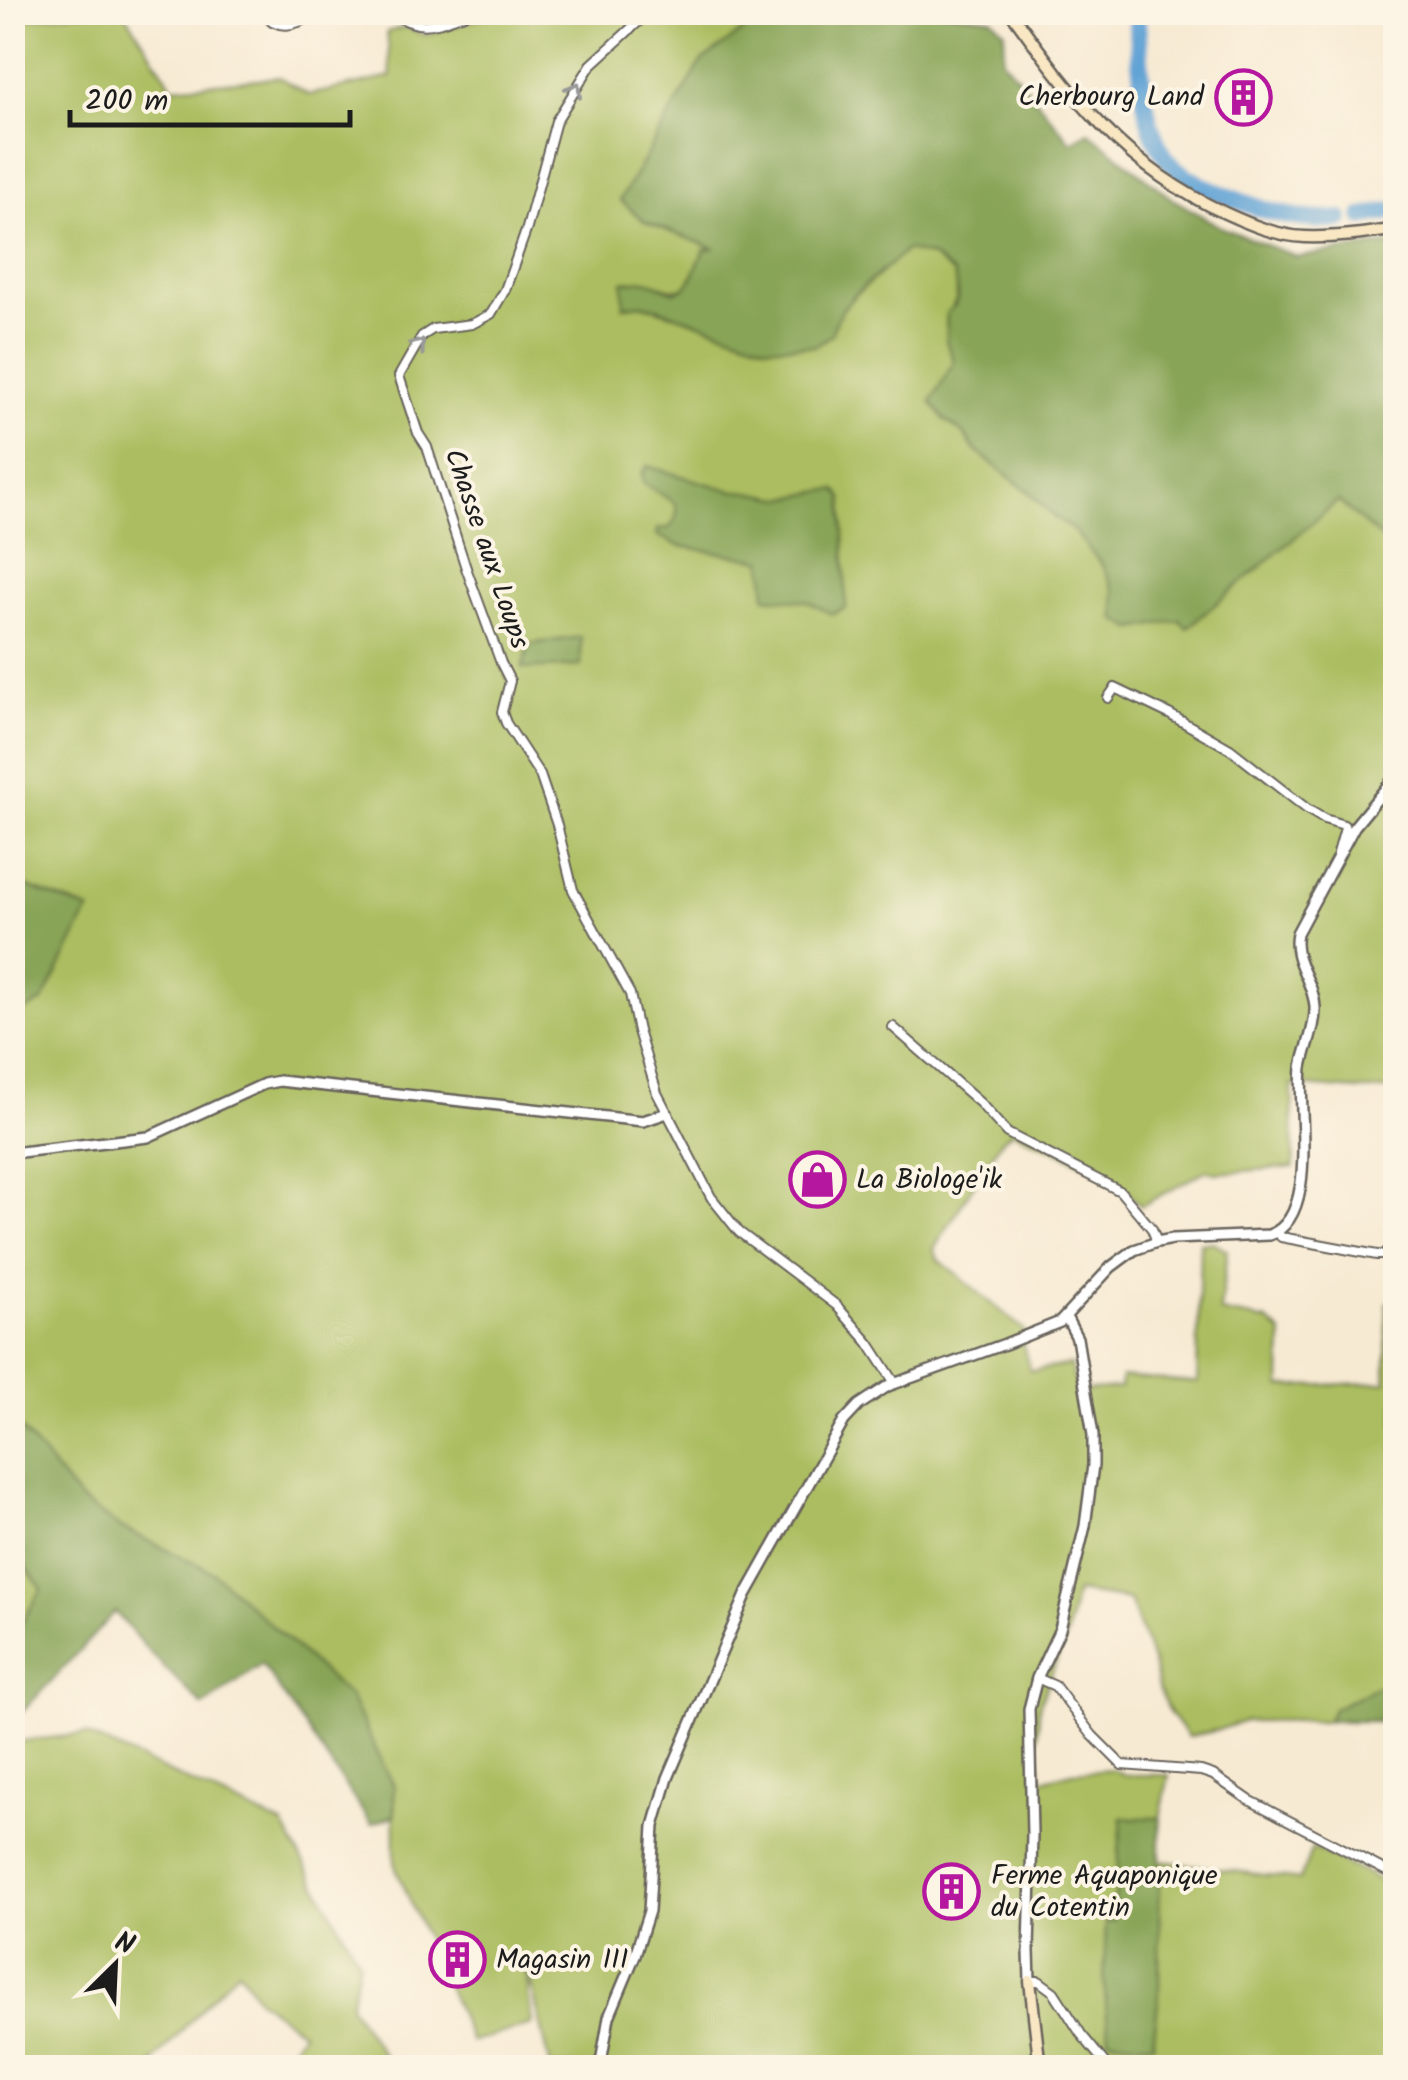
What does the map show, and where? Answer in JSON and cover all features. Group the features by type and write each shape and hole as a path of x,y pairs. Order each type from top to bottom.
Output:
{"main road":[{"path":"1013,16 1097,121 1136,159 1187,195 1252,226 1302,237 1396,228"},
{"path":"1030,1981 1040,2068"}],"street":[{"path":"261,12 271,22 283,26 321,12"},
{"path":"390,12 421,26 470,12"},
{"name":"Chasse aux Loups","path":"649,12 591,65 556,121 527,228 491,314 472,324 433,330 422,336 399,376 510,681 502,712 506,724 540,774 573,890 630,994 657,1093 711,1196 739,1232 836,1305 870,1343 895,1383"},
{"path":"1108,698 1115,688 1169,714 1230,749 1308,809 1344,825 1338,854"},
{"path":"600,2068 609,2017 649,1911 654,1826 662,1794 754,1580 844,1421 870,1396 895,1383 1024,1337 1066,1317 1111,1267 1134,1250 1173,1238 1278,1232 1293,1213 1300,1192 1302,1064 1315,1013 1313,992 1299,962 1295,940 1354,827 1396,776"},
{"path":"893,1026 1007,1132 1120,1190 1152,1229 1157,1242"},
{"path":"12,1153 148,1137 264,1084 279,1081 643,1121 667,1113"},
{"path":"1278,1232 1281,1237 1378,1255 1396,1245"},
{"path":"1066,1317 1077,1338 1091,1419 1092,1483 1060,1629 1030,1698 1030,1981 1039,1981 1054,1992 1080,2034 1109,2068"},
{"path":"1037,1678 1055,1686 1092,1735 1122,1764 1213,1775 1250,1800 1396,1876"}],"green space":[{"path":"501,12 756,13 746,29 702,61 645,222 715,248 704,250 684,287 670,288 645,280 624,306 641,304 672,314 833,323 849,302 906,249 933,257 954,274 957,290 947,312 946,341 954,362 936,394 945,420 963,433 976,451 1073,529 1102,565 1114,590 1116,619 1133,629 1180,620 1188,627 1338,501 1395,550 1395,1090 1292,1085 1294,1167 1216,1173 1207,1170 1141,1206 1098,1171 1013,1131 1002,1139 934,1249 938,1259 1024,1330 1030,1371 1070,1365 1078,1391 1120,1388 1121,1377 1197,1383 1200,1243 1213,1242 1227,1250 1220,1312 1267,1321 1282,1333 1281,1387 1386,1382 1387,1303 1395,1299 1395,1721 1245,1721 1188,1737 1169,1712 1158,1688 1153,1663 1129,1600 1076,1592 1067,1634 1040,1703 1036,1747 1042,1780 1072,1772 1112,1769 1125,1775 1169,1775 1160,1818 1160,1861 1300,1880 1312,1848 1395,1887 1395,2067 551,2067 524,1955 532,2024 471,2042 395,1866 394,1786 213,1572 121,1528 81,1501 13,1419 13,1007 25,1011 89,911 13,881 12,334 23,331 13,294 13,20 76,13 125,13 173,87 279,77 309,95 391,77 387,32 404,27 425,35"},
{"path":"946,12 992,18 1005,31 1003,59 1071,142 1089,132 1171,198 1223,228 1297,257 1395,243 1395,550 1338,501 1187,628 1180,620 1133,629 1116,619 1114,590 1102,565 1073,530 976,451 931,402 954,362 946,341 947,312 955,305 958,294 954,274 933,257 906,250 852,298 842,309 832,334 815,346 767,346 651,306 624,306 623,282 645,280 675,292 691,280 704,250 713,248 645,222 620,200 702,61 746,29 756,13"},
{"path":"647,466 733,491 781,498 837,490 843,498 846,608 832,614 806,601 766,597 763,560 679,546 657,535 658,529 669,528 677,510 675,503 643,483 642,473"},
{"path":"581,637 581,666 522,669 530,644"},
{"path":"12,881 89,910 43,1001 25,1011 13,1007"},
{"path":"13,1419 81,1501 121,1528 213,1572 350,1697 394,1786 394,1816 371,1824 262,1664 203,1706 115,1612 13,1722 13,1637 42,1589 13,1550"},
{"path":"13,1550 42,1589 13,1637"},
{"path":"1395,1668 1395,1721 1328,1720 1333,1709 1384,1683"},
{"path":"85,1734 283,1825 359,1961 350,2006 391,2067 278,2067 302,2032 258,1999 238,1969 152,2063 158,2067 13,2067 13,1742"},
{"path":"1122,1818 1160,1818 1159,1996 1153,2044 1109,2039 1104,1981 1106,1921 1113,1921"}],"waterway":[{"path":"1136,12 1148,115 1154,135 1174,167 1206,188 1266,210 1303,219 1340,219"},
{"path":"1363,217 1396,210"}],"place":[{"name":"Cherbourg Land","path":"1243,97"},
{"name":"La Biologe'ik","path":"817,1180"},
{"name":"Ferme Aquaponique du Cotentin","path":"952,1892"},
{"name":"Magasin III","path":"457,1960"}]}
